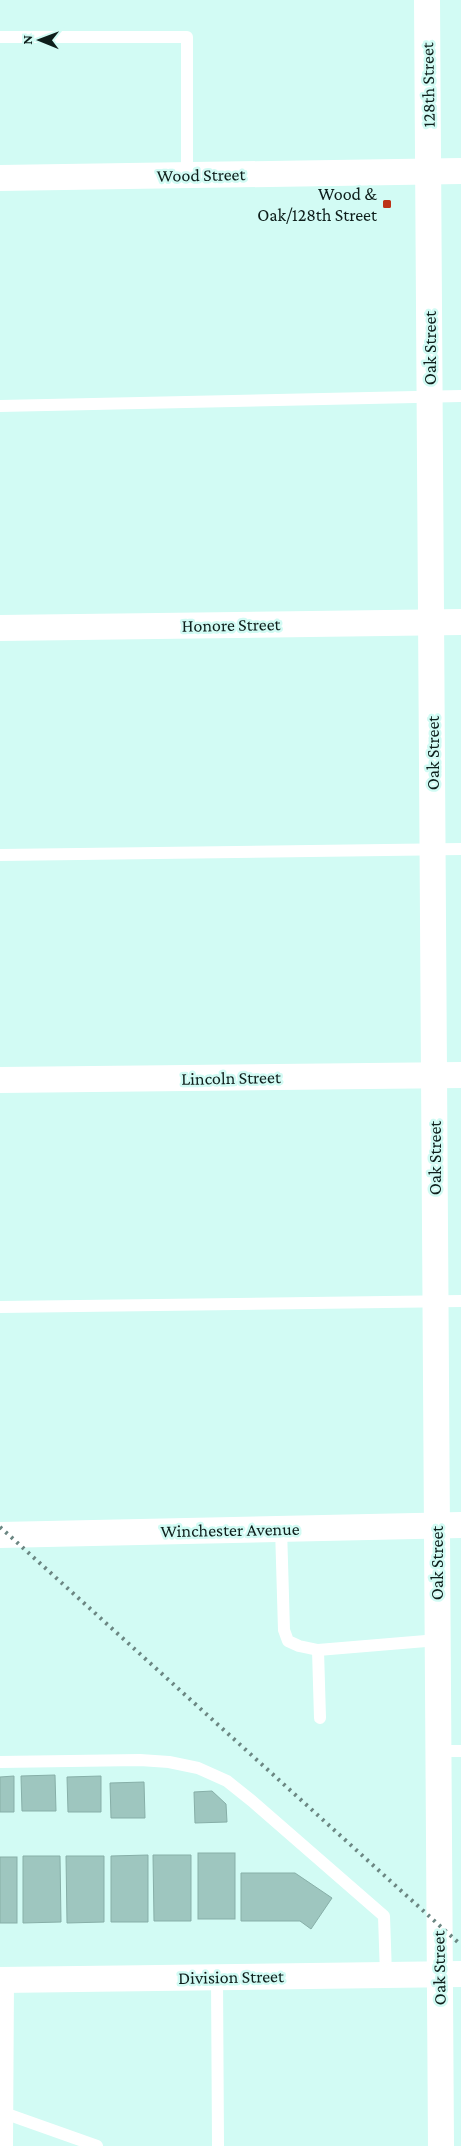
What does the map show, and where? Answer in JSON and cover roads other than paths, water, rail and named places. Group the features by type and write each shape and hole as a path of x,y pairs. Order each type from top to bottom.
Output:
{"street":[{"name":"128th Street","path":"427,0 429,171"},
{"name":"Wood Street","path":"0,178 461,170"},
{"name":"Oak Street","path":"429,171 434,1076 448,1301 449,1525 438,1640 450,1751 450,1974 441,2146"},
{"name":"Honore Street","path":"0,628 461,622"},
{"name":"Lincoln Street","path":"0,1080 461,1075"},
{"name":"Winchester Avenue","path":"0,1535 449,1525"},
{"name":"Division Street","path":"0,1980 450,1974"},
{"path":"0,1980 0,2146"}],"lane":[{"path":"0,37 187,37 187,175"},
{"path":"0,406 461,396"},
{"path":"0,855 461,849"},
{"path":"0,1307 448,1301"},
{"path":"281,1528 284,1630 288,1641 299,1646 318,1650 438,1640"},
{"path":"318,1650 320,1718"},
{"path":"0,1762 140,1760 170,1762 198,1768 227,1781 384,1916 386,1975"},
{"path":"218,1977 218,2146"},
{"path":"1,2112 97,2146"}],"railway":[{"path":"0,1527 461,1945"}],"place":[{"name":"Wood & Oak/128th Street","path":"387,204"}]}
